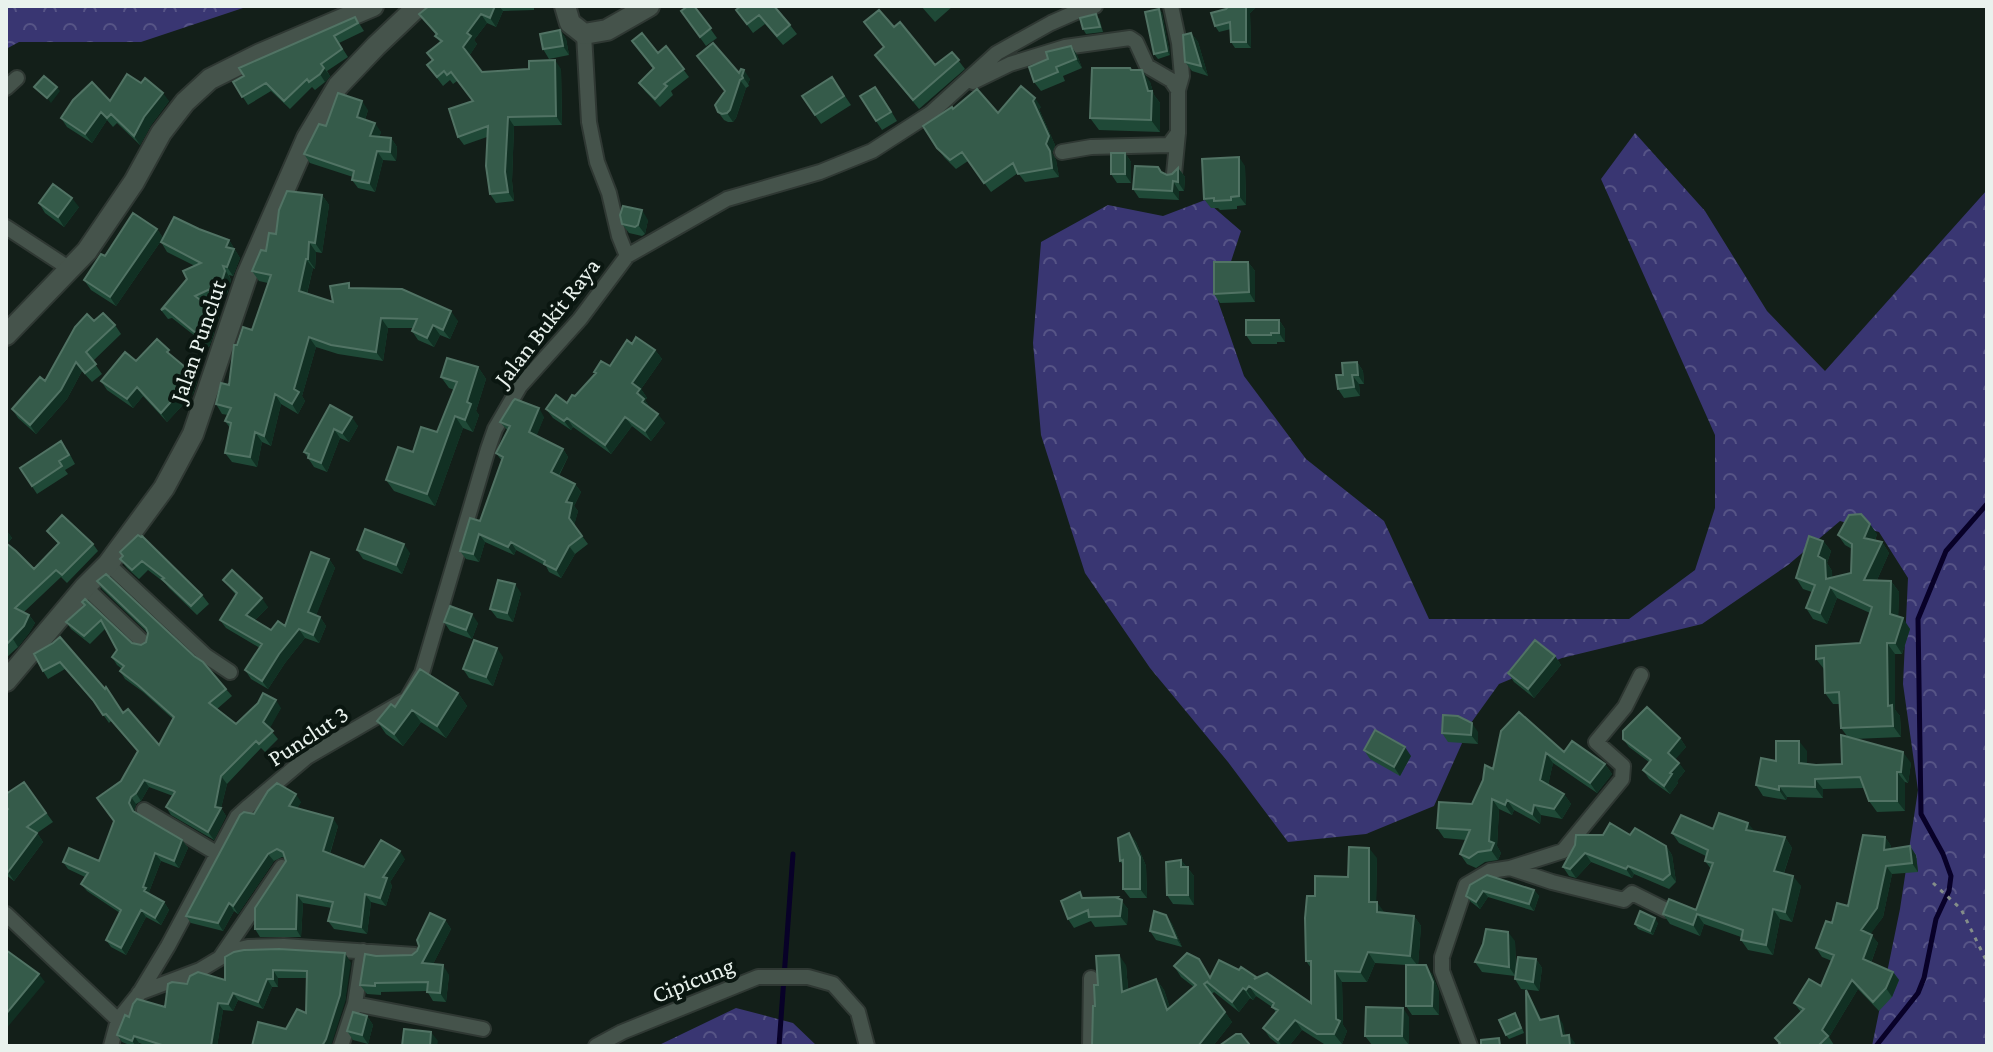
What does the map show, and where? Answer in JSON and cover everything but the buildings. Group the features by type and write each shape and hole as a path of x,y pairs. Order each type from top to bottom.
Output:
{"main road":[{"path":"6,335 87,251 134,182 161,133 185,102 210,79 373,6"},
{"name":"Jalan Punclut","path":"6,681 108,564 164,488 193,434 247,275 307,138 338,86 418,6"},
{"path":"565,6 570,23 584,34 607,30 649,6"}],"street":[{"path":"627,256 727,199 820,172 872,151 931,113 997,53 1051,23 1095,6"},
{"path":"1171,6 1182,76 1178,90 1174,174"},
{"name":"Jalan Bukit Raya","path":"488,449 495,429 520,386 580,319 627,256 597,162 589,122 584,34"},
{"path":"958,89 1010,64 1065,47 1130,38 1136,42 1147,66 1171,80 1178,90"},
{"path":"1062,152 1091,147 1169,145 1178,133"},
{"path":"6,227 70,269"},
{"name":"Punclut 3","path":"111,1046 118,1020 139,994 168,946 237,817 307,757 407,699 422,673 488,449"},
{"path":"108,564 206,656 230,672"},
{"path":"85,587 144,643"},
{"path":"1470,1046 1442,971 1442,957 1466,885 1490,871 1563,851 1622,779 1623,766 1596,742 1625,707 1641,675"},
{"path":"144,810 218,854"},
{"path":"220,958 282,867"},
{"path":"1510,868 1624,900 1632,893 1666,910"},
{"path":"6,914 118,1020"},
{"path":"139,994 248,947 284,946 415,955"},
{"path":"341,1046 355,1004 363,951"},
{"name":"Cipicung","path":"596,1046 622,1032 758,977 808,977 833,984 858,1012 867,1046"},
{"path":"1090,1046 1091,978"},
{"path":"355,1004 483,1029"}],"path":[{"path":"1933,883 1961,909 1987,958"}],"green space":[{"path":"6,6 249,6 141,42 19,42 6,49"},
{"path":"1635,133 1705,211 1767,311 1825,371 1987,190 1987,1046 1872,1046 1900,909 1918,790 1903,684 1908,578 1879,532 1840,521 1788,565 1702,624 1562,658 1499,684 1471,723 1434,806 1366,834 1288,842 1228,762 1150,668 1085,573 1041,435 1033,343 1041,242 1108,205 1163,216 1205,200 1241,231 1218,301 1244,376 1306,459 1384,521 1429,619 1629,619 1695,570 1715,508 1715,435 1601,179"},
{"path":"736,1008 793,1023 817,1046 657,1046"}],"waterway":[{"path":"1876,1046 1918,993 1936,919 1949,891 1951,876 1921,814 1918,619 1946,551 1987,504"},
{"path":"779,1046 793,854"}]}
